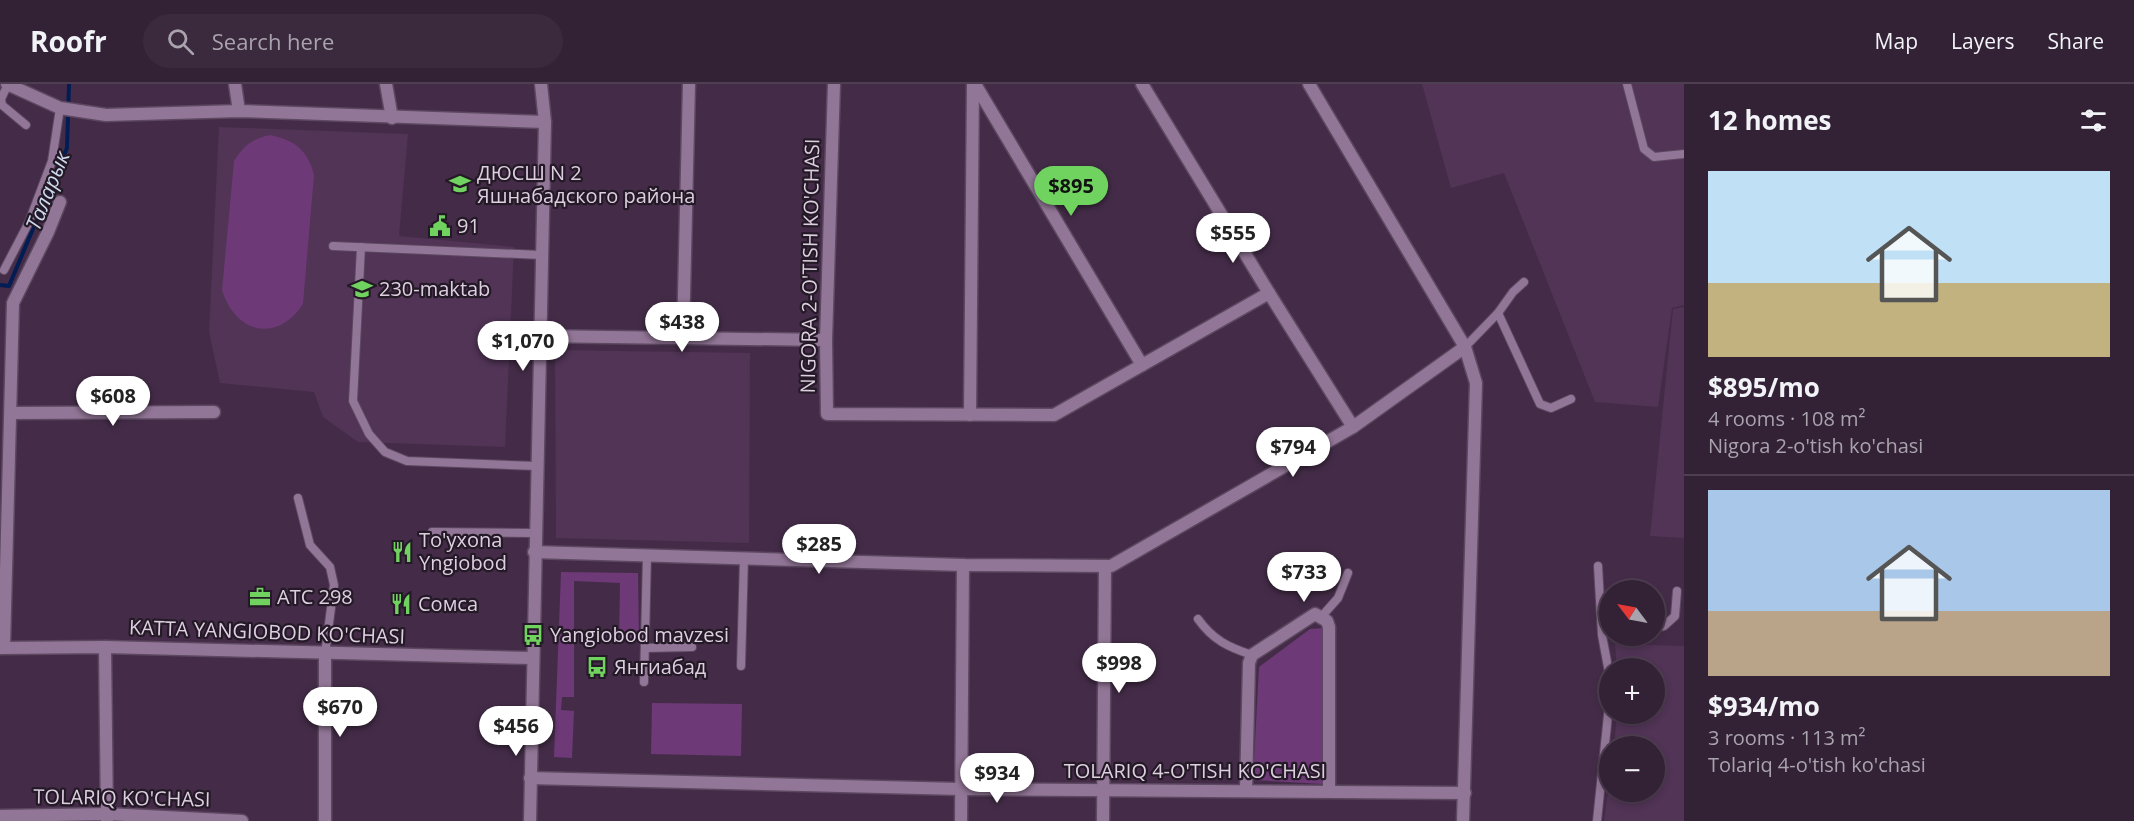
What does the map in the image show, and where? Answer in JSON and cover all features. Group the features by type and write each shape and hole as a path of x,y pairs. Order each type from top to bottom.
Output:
{"street":[{"path":"8,84 60,108 106,115 239,111 544,122"},
{"path":"235,84 239,111"},
{"path":"386,84 392,118"},
{"path":"530,821 544,122 541,84"},
{"path":"683,338 688,84"},
{"name":"NIGORA 2-O'TISH KO'CHASI","path":"834,84 826,340 827,414 1054,415 1269,293"},
{"path":"974,84 1142,365"},
{"path":"970,415 974,84"},
{"path":"1143,84 1353,427"},
{"path":"1309,84 1465,347 1476,383 1463,821"},
{"path":"2,647 5,487 11,413 13,303 60,202"},
{"path":"539,336 826,340"},
{"path":"534,552 963,565 1111,566 1353,427 1465,347"},
{"path":"11,413 214,412"},
{"path":"961,821 963,565"},
{"path":"1102,821 1105,566"},
{"path":"1246,789 1252,655 1315,614 1322,616 1329,627 1329,791"},
{"name":"KATTA YANGIOBOD KO'CHASI","path":"2,647 105,647 532,658"},
{"path":"105,647 107,818"},
{"path":"325,654 325,821"},
{"name":"TOLARIQ 4-O'TISH KO'CHASI","path":"530,778 960,789 1246,789 1464,793"},
{"name":"TOLARIQ KO'CHASI","path":"0,816 242,821"}],"lane":[{"path":"8,84 1,99 2,105 26,125"},
{"path":"1627,84 1644,149 1654,157 1684,154"},
{"path":"4,270 29,222 52,161 60,108"},
{"path":"333,246 541,255"},
{"path":"361,247 354,401 369,434 385,452 407,461 536,466"},
{"path":"1465,347 1524,282"},
{"path":"1498,313 1540,404 1551,408 1571,399"},
{"path":"298,498 310,545 330,567 334,585 325,654"},
{"path":"432,532 534,533"},
{"path":"644,682 647,555"},
{"path":"741,666 744,558"},
{"path":"1598,566 1600,580"},
{"path":"1322,616 1338,598 1348,573"},
{"path":"1665,625 1675,616 1677,591"},
{"path":"1198,618 1209,634 1224,645 1252,655"},
{"path":"645,648 692,646"},
{"path":"1597,821 1607,724"}],"shaded area":[{"path":"1422,84 1684,84 1684,305 1672,308 1658,407 1595,402 1504,173 1451,188"},
{"name":"230-maktab","path":"219,127 408,134 399,236 514,247 505,447 358,442 323,417 314,392 220,383 209,332"},
{"path":"270,135 287,140 299,148 308,159 314,175 303,304 293,317 281,325 258,328 246,324 236,316 228,305 222,290 234,161 249,144 258,138"},
{"path":"1684,307 1684,538 1650,536 1673,309"},
{"path":"555,350 750,353 749,543 556,538"},
{"path":"561,572 638,573 639,641 619,640 620,583 574,581 574,697 562,697 561,710 574,711 572,758 554,757"},
{"path":"1324,628 1322,784 1253,780 1259,667 1310,629"},
{"path":"1615,646 1684,646 1684,821 1604,821 1607,802 1665,802 1665,736 1615,736 1616,724 1665,724 1665,658 1616,658"},
{"path":"652,703 742,704 741,756 651,754"}],"waterway":[{"name":"Таларык","path":"0,285 9,286 67,148 69,84"}],"place":[{"name":"ДЮСШ N 2 Яшнабадского района","path":"460,184"},
{"name":"91","path":"440,226"},
{"name":"230-maktab","path":"362,289"},
{"name":"To'yxona Yngiobod","path":"402,552"},
{"name":"АТС 298","path":"260,597"},
{"name":"Сомса","path":"401,604"},
{"name":"Yangiobod mavzesi","path":"533,635"},
{"name":"Янгиабад","path":"597,667"}]}
